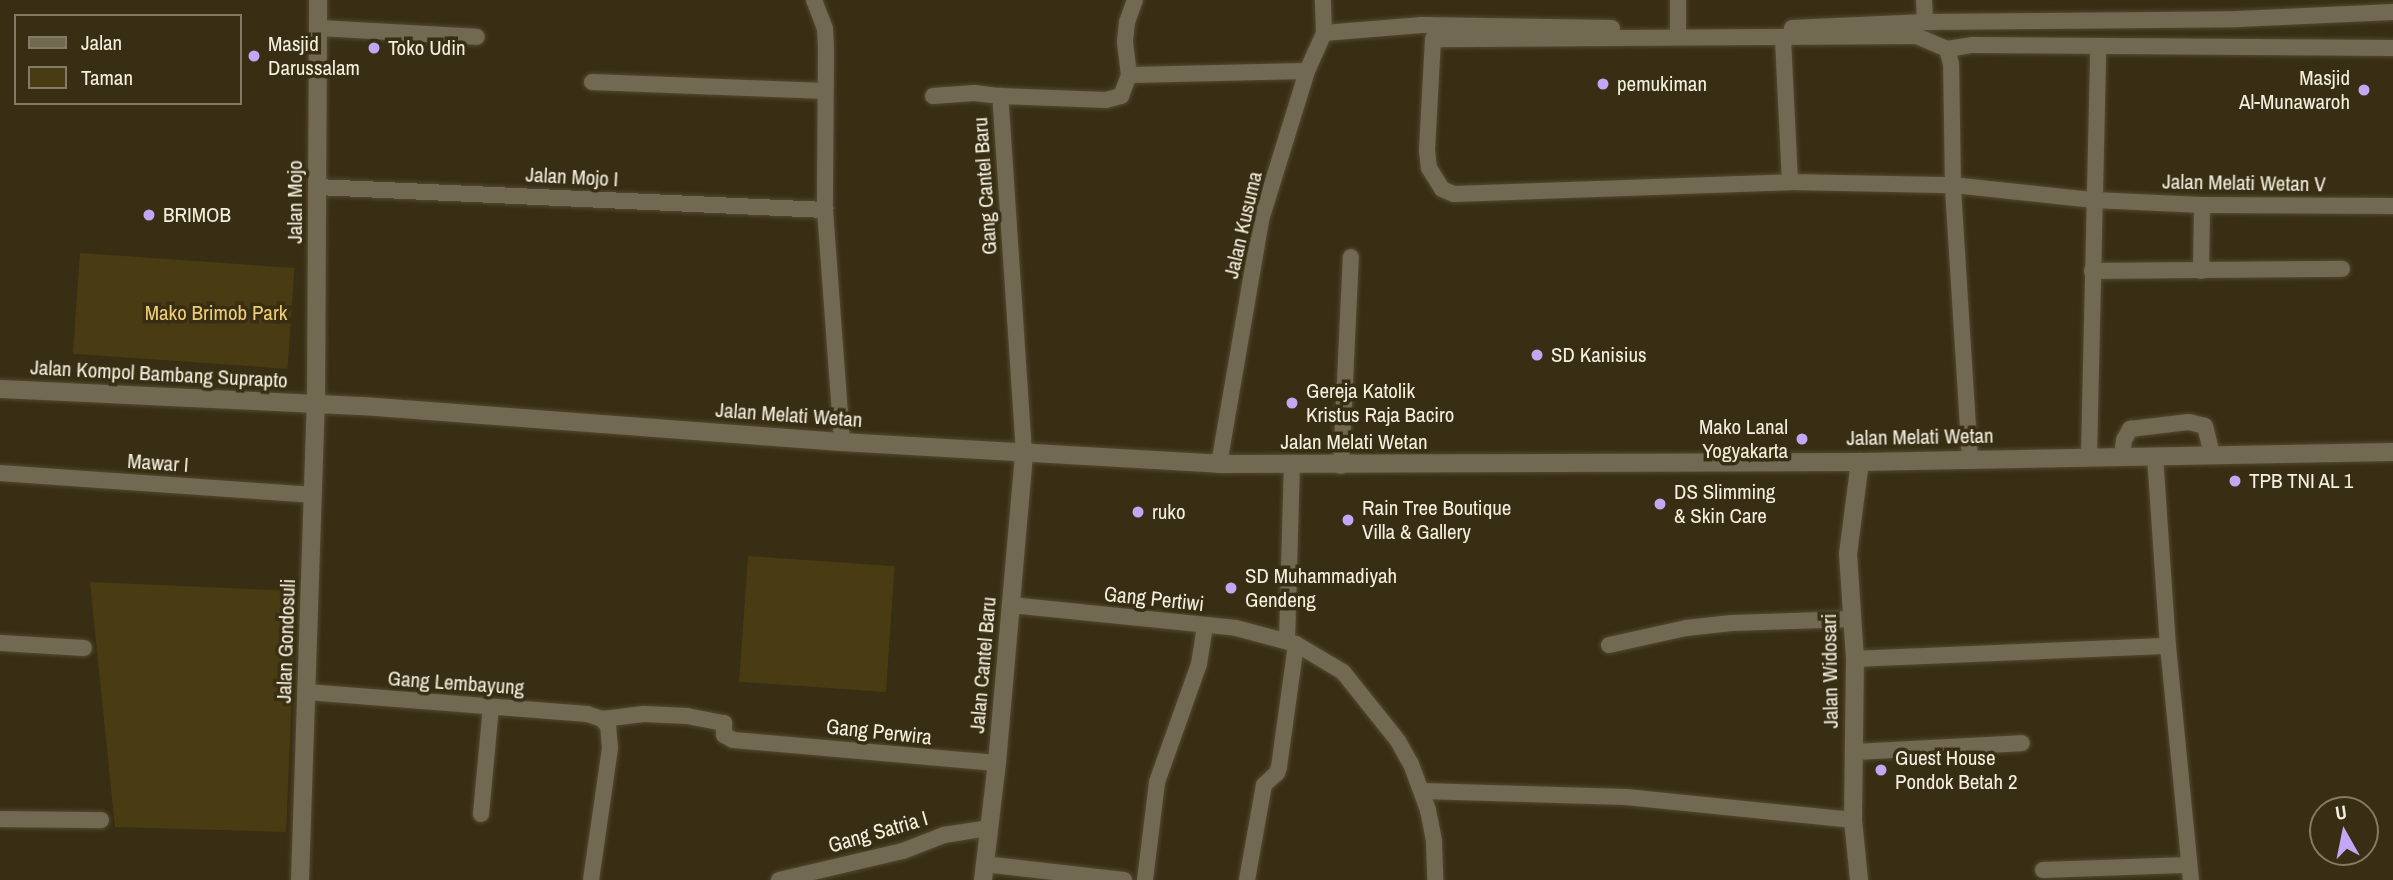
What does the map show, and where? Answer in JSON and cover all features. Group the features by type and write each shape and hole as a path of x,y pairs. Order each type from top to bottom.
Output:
{"street":[{"name":"Jalan Mojo","path":"316,404 318,0"},
{"path":"814,0 825,29 825,210 842,442"},
{"path":"1135,0 1127,22 1125,41 1129,75 1307,71"},
{"name":"Jalan Kusuma","path":"1219,464 1261,220 1307,71 1324,33 1323,0"},
{"path":"1678,0 1678,29"},
{"path":"1924,0 1925,22"},
{"path":"1324,33 1422,25 1678,29 1925,22 2238,19 2393,12"},
{"path":"318,28 478,37"},
{"path":"1790,182 1783,38 1916,36 1947,48 1973,45 2098,48 2393,48"},
{"name":"Jalan Melati Wetan V","path":"1783,38 1433,38 1427,150 1429,168 1435,182 1454,194 1790,182 1953,185 2094,200 2202,205 2393,206"},
{"path":"1947,48 1951,64 1953,185 1970,459"},
{"path":"2089,456 2098,48"},
{"name":"Gang Cantel Baru","path":"1024,453 1000,96 1116,99 1121,96 1129,75"},
{"path":"592,82 825,91"},
{"path":"933,96 974,93 1000,96"},
{"name":"Jalan Mojo I","path":"317,187 825,210"},
{"path":"2201,271 2202,205"},
{"path":"1341,466 1351,257"},
{"path":"2092,271 2342,269"},
{"name":"Jalan Kompol Bambang Suprapto","path":"0,389 316,404"},
{"name":"Jalan Melati Wetan","path":"316,404 842,442 1292,466 1860,462 2393,452"},
{"name":"Jalan Gondosuli","path":"300,880 316,404"},
{"path":"2122,456 2124,440 2130,429 2189,422 2205,426 2212,455"},
{"name":"Jalan Cantel Baru","path":"983,872 997,762 1024,453"},
{"path":"2043,870 2190,873 2168,646 2155,456"},
{"name":"Jalan Widosari","path":"1859,880 1853,820 1855,659 1849,554 1860,462"},
{"path":"1247,880 1264,785 1277,773 1279,767 1292,643 1292,466"},
{"name":"Mawar I","path":"0,473 313,495"},
{"name":"Gang Pertiwi","path":"1011,605 1236,628 1292,643 1343,672 1398,741 1422,791 1434,842 1435,880"},
{"path":"1609,645 1686,628 1732,623 1853,619"},
{"path":"1145,880 1157,782 1199,664 1205,625"},
{"path":"0,643 84,648"},
{"path":"1855,659 2168,646"},
{"name":"Gang Lembayung","path":"307,692 587,714 602,719 644,714 708,719 725,723 724,734 729,739 757,742"},
{"path":"481,814 491,707"},
{"path":"591,880 610,748 608,726 602,719"},
{"name":"Gang Perwira","path":"757,742 997,762"},
{"path":"1853,751 2022,743"},
{"path":"1422,791 1626,797 1762,813 1853,820"},
{"path":"0,819 102,820"},
{"name":"Gang Satria I","path":"779,880 903,851 944,835 989,828"},
{"path":"983,872 1124,880"}],"green space":[{"name":"Mako Brimob Park","path":"80,253 294,268 287,369 73,354"},
{"path":"748,556 895,566 886,692 739,682"},
{"path":"90,582 296,591 286,832 115,827"}],"place":[{"name":"Toko Udin","path":"374,48"},
{"name":"Masjid Darussalam","path":"254,56"},
{"name":"pemukiman","path":"1603,84"},
{"name":"Masjid Al-Munawaroh","path":"2364,90"},
{"name":"BRIMOB","path":"149,215"},
{"name":"SD Kanisius","path":"1537,355"},
{"name":"Gereja Katolik Kristus Raja Baciro","path":"1292,403"},
{"name":"Mako Lanal Yogyakarta","path":"1802,439"},
{"name":"TPB TNI AL 1","path":"2235,481"},
{"name":"DS Slimming & Skin Care","path":"1660,504"},
{"name":"ruko","path":"1138,512"},
{"name":"Rain Tree Boutique Villa & Gallery","path":"1348,520"},
{"name":"SD Muhammadiyah Gendeng","path":"1231,588"},
{"name":"Guest House Pondok Betah 2","path":"1881,770"}]}
